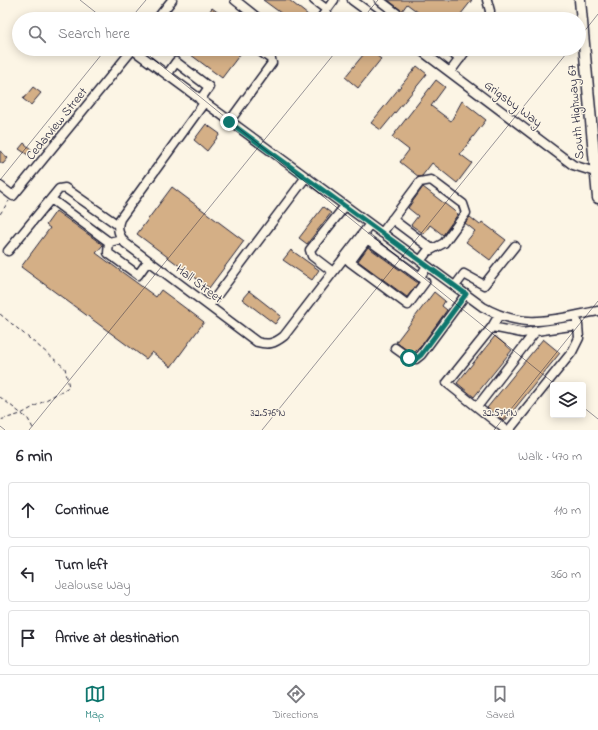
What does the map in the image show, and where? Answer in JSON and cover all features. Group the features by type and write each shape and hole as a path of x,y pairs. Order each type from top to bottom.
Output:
{"main road":[{"name":"South Highway 67","path":"580,0 581,12"},
{"name":"South Highway 67","path":"585,56 598,198"}],"street":[{"path":"163,12 172,0"},
{"path":"235,0 250,12"},
{"path":"314,0 326,9"},
{"path":"324,12 334,0"},
{"path":"379,0 395,12"},
{"path":"487,0 490,12"},
{"path":"356,1 369,12"},
{"name":"Cedarview Street","path":"13,196 126,56"},
{"path":"141,56 229,122 483,307 499,315 521,321 539,322 598,311"},
{"path":"229,122 272,63 266,56"},
{"name":"Grigsby Way","path":"428,56 573,165 595,172"},
{"path":"456,56 460,59"},
{"path":"450,72 462,56"},
{"path":"51,199 109,242 122,239 119,235 118,225 202,102 209,87 176,62 167,75"},
{"path":"209,306 306,177"},
{"path":"382,233 423,181 431,180 463,204 466,213 444,243 432,250 420,261"},
{"path":"0,186 13,196"},
{"path":"8,251 59,189 65,188 118,225"},
{"path":"333,272 312,256 310,250 345,206"},
{"path":"392,219 432,250"},
{"name":"Hall Street","path":"122,239 148,261 257,342 267,344 276,342 284,336 333,272 347,260 364,237 370,224"},
{"path":"347,260 408,305 425,282 364,237"},
{"path":"109,242 108,253 138,275 148,261"},
{"path":"455,286 464,274 484,285 515,246"},
{"path":"420,277 427,266"},
{"path":"395,348 409,358 416,359 421,355 466,294"},
{"path":"499,315 492,327 447,383 507,430 572,352 579,338 576,315"},
{"path":"492,327 522,333 578,325"},
{"path":"477,407 535,332"}],"path":[{"path":"0,214 13,196"},
{"path":"0,314 65,368 69,387 21,414 0,420"},
{"path":"0,397 28,419 34,430"}],"building":[{"path":"263,0 289,0 304,12 279,12"},
{"path":"388,0 472,0 463,12 418,12 407,4 402,11"},
{"path":"212,8 217,12 209,12"},
{"path":"192,56 239,56 222,78"},
{"path":"362,56 377,56 381,59 358,88 345,77"},
{"path":"417,66 427,74 381,130 371,123"},
{"path":"436,80 445,87 431,106 451,121 462,101 486,120 460,154 472,163 457,183 432,163 422,176 419,177 400,162 409,150 392,137"},
{"path":"33,87 41,93 31,105 23,99"},
{"path":"206,124 220,134 207,151 194,140"},
{"path":"24,143 32,150 28,155 19,149"},
{"path":"0,151 8,158 3,164 0,162"},
{"path":"172,187 244,241 209,288 137,234"},
{"path":"423,187 458,214 443,235 430,225 424,234 411,225 418,216 408,208"},
{"path":"323,207 331,213 307,244 299,238"},
{"path":"56,211 103,245 96,253 156,297 161,290 204,322 171,367 152,352 146,359 21,267 50,228 46,225"},
{"path":"470,217 480,225 482,222 506,240 490,260 466,242 475,231 465,223"},
{"path":"368,247 418,283 407,297 358,261"},
{"path":"291,250 319,270 312,280 283,260"},
{"path":"249,291 281,316 275,324 242,299"},
{"path":"434,292 445,301 442,306 447,310 421,346 414,353 411,353 396,342"},
{"path":"495,336 512,350 474,397 457,383"},
{"path":"543,339 560,353 504,422 487,408"}],"route":[{"path":"229,122 466,294 421,355 416,359 409,358"}]}
